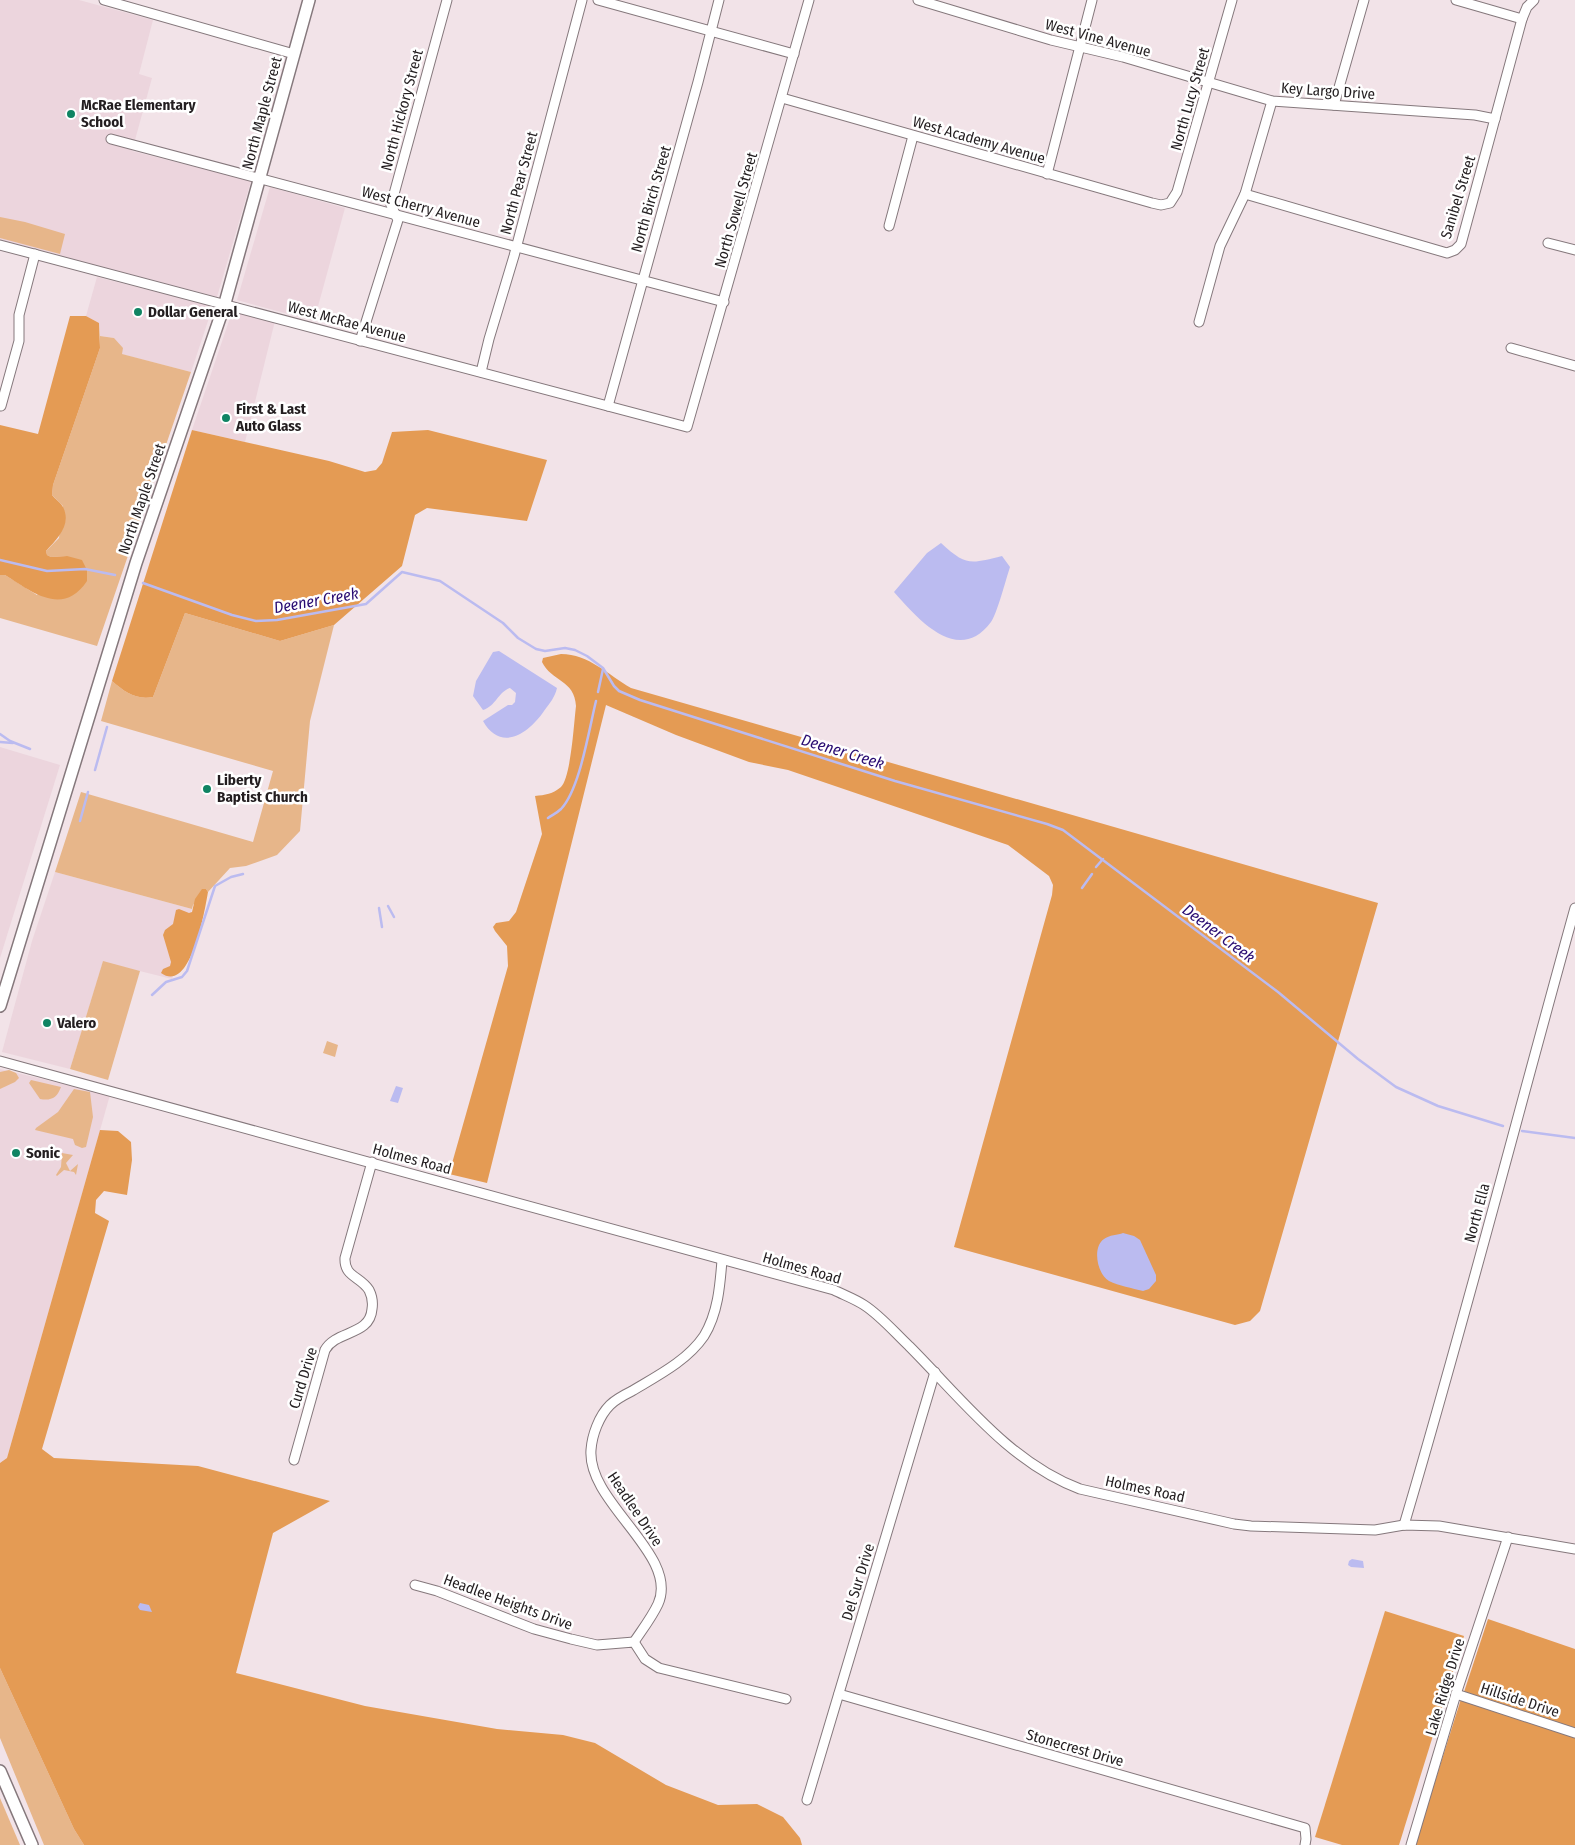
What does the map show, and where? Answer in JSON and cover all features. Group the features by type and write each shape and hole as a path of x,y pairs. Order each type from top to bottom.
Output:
{"main road":[{"name":"North Maple Street","path":"0,1006 3,986 59,818 96,690 136,563 225,303 309,0"},
{"path":"0,1771 32,1845"}],"street":[{"path":"104,0 294,54"},
{"name":"North Hickory Street","path":"360,340 398,220 391,205 447,0"},
{"name":"North Pear Street","path":"480,372 582,0"},
{"path":"598,0 794,54"},
{"name":"North Birch Street","path":"608,406 719,0"},
{"name":"North Sowell Street","path":"687,427 809,0"},
{"name":"West Vine Avenue","path":"918,0 1051,40 1122,57 1272,101"},
{"path":"1047,174 1092,0"},
{"name":"North Lucy Street","path":"1170,203 1178,192 1232,0"},
{"path":"1334,105 1364,0"},
{"path":"1456,0 1522,19"},
{"name":"Sanibel Street","path":"1245,194 1447,253 1455,250 1461,244 1522,19 1527,7 1534,0"},
{"name":"West Academy Avenue","path":"782,98 1152,203 1161,205 1170,203"},
{"name":"Key Largo Drive","path":"1199,322 1220,246 1245,194 1272,101 1475,115 1495,119"},
{"path":"889,226 913,136"},
{"name":"West Cherry Avenue","path":"111,139 724,302"},
{"path":"1548,243 1575,250"},
{"name":"West McRae Avenue","path":"0,245 204,300 225,303 687,427"},
{"path":"1,406 19,341 19,314 35,254"},
{"path":"1511,348 1575,366"},
{"name":"North Ella","path":"1404,1525 1451,1365 1575,908"},
{"name":"Holmes Road","path":"0,1061 834,1290 864,1305 888,1326 1017,1454 1064,1483 1080,1489 1234,1524 1282,1528 1375,1530 1404,1525 1439,1526 1575,1549"},
{"name":"Curd Drive","path":"294,1460 325,1350 331,1342 362,1328 367,1323 372,1312 370,1292 364,1284 346,1270 345,1258 372,1162"},
{"name":"Headlee Drive","path":"634,1642 658,1603 660,1578 657,1566 648,1552 601,1487 592,1467 591,1450 600,1418 608,1406 670,1368 687,1355 703,1337 716,1309 722,1260"},
{"name":"Del Sur Drive","path":"807,1800 935,1372"},
{"name":"Lake Ridge Drive","path":"1411,1845 1456,1694 1508,1537"},
{"name":"Headlee Heights Drive","path":"415,1585 437,1591 534,1629 571,1639 597,1645 634,1642"},
{"path":"634,1642 646,1659 659,1668 786,1699"},
{"name":"Stonecrest Drive","path":"839,1694 1305,1828 1305,1845"},
{"name":"Hillside Drive","path":"1456,1694 1575,1733"}],"shaded area":[{"name":"McRae Elementary School","path":"0,0 79,0 153,20 139,74 152,78 132,151 251,181 217,297 0,240"},
{"path":"270,187 345,208 314,321 237,300"},
{"path":"0,217 65,234 60,254 0,238"},
{"path":"97,277 213,306 191,372 121,354 114,338 100,336 99,323 86,316"},
{"path":"233,309 275,321 245,442 192,430"},
{"path":"70,316 86,316 99,323 100,348 53,485 52,495 62,506 66,520 59,537 46,551 47,555 51,557 67,556 82,560 87,570 87,581 78,592 68,598 58,599 36,594 5,575 0,575 0,425 38,434"},
{"path":"100,336 114,338 123,348 122,354 191,372 97,646 0,618 0,575 5,575 37,595 67,556 51,557 47,555 46,551 59,538 63,506 52,495 53,485 100,348"},
{"path":"192,430 329,461 365,472 376,470 382,463 392,432 428,430 547,460 527,521 427,508 415,515 402,566 334,625 280,641 185,613 153,697 136,696 126,692 112,681"},
{"path":"185,613 280,641 334,625 310,721 300,831 277,855 246,866 230,868 208,892 206,889 192,909 55,872 81,792 253,842 273,771 101,721 112,681 121,689 136,696 153,697"},
{"path":"561,654 581,657 631,688 1378,903 1260,1311 1250,1321 1235,1325 954,1247 1052,895 1053,885 1049,876 1008,845 788,770 749,762 676,735 606,705 487,1183 449,1174 508,966 507,946 493,927 496,923 509,921 516,912 542,834 535,796 549,794 561,787 567,772 572,749 576,706 575,697 572,691 551,673 542,662 543,658"},
{"path":"0,747 60,765 0,958"},
{"path":"55,872 192,909 172,979 103,962 70,1069 2,1052 32,941"},
{"path":"202,889 206,889 208,892 200,931 188,962 181,972 172,977 161,973 163,969 170,966 171,962 163,935 165,930 173,924 176,910 192,912 195,899"},
{"path":"103,961 140,971 108,1080 70,1069"},
{"path":"327,1041 338,1045 335,1057 323,1053"},
{"path":"0,1069 110,1095 7,1458 2,1463 0,1463"},
{"path":"9,1070 16,1073 19,1078 0,1089 0,1072"},
{"path":"31,1080 61,1087 58,1094 53,1098 47,1100 40,1099 29,1083"},
{"path":"74,1089 90,1092 93,1117 86,1147 82,1148 75,1145 73,1139 35,1130 58,1112"},
{"path":"100,1130 118,1131 131,1142 132,1160 127,1195 104,1191 96,1200 95,1213 109,1221 42,1449 54,1458 198,1466 330,1501 273,1533 236,1673 365,1706 497,1729 563,1735 595,1743 666,1785 718,1805 757,1804 783,1817 800,1838 802,1845 84,1845 74,1829 0,1668 0,1463 7,1458"},
{"path":"62,1153 73,1155 66,1163 70,1171 78,1164 76,1175 74,1172 64,1170 56,1175 61,1167"},
{"path":"1385,1611 1464,1636 1399,1845 1342,1845 1315,1837"},
{"path":"1488,1619 1575,1649 1575,1728 1464,1692"},
{"path":"0,1668 74,1829 84,1845 44,1845 0,1738"},
{"path":"1461,1699 1575,1737 1575,1845 1415,1845"},
{"path":"0,1798 20,1845 0,1845"}],"water":[{"path":"941,543 963,559 982,561 1002,556 1010,567 999,604 991,622 978,634 965,640 952,639 939,634 915,614 894,592 927,553"},
{"path":"499,651 557,688 550,703 531,726 515,736 506,738 490,731 483,721 508,705 512,705 515,702 516,693 510,688 506,690 483,710 473,696 476,681 493,652"},
{"path":"396,1086 403,1088 398,1103 390,1101"},
{"path":"1123,1233 1140,1240 1156,1275 1156,1281 1149,1289 1143,1291 1117,1284 1109,1281 1101,1273 1097,1254 1100,1243 1108,1237"},
{"path":"1352,1559 1363,1561 1364,1568 1348,1565"},
{"path":"140,1603 149,1605 152,1612 140,1610 138,1607"}],"waterway":[{"name":"Deener Creek","path":"0,560 47,571 85,569 115,575"},
{"name":"Deener Creek","path":"143,583 232,615 256,621 277,620 366,604 402,572 440,581 503,623 518,638 536,649 545,651 565,648 575,650 587,656 603,668 619,691 640,700 895,781 1063,830 1278,992 1358,1059 1396,1087 1438,1106 1503,1126"},
{"path":"598,692 603,669"},
{"path":"548,818 561,809 574,788 596,701"},
{"path":"95,770 107,727"},
{"path":"0,734 10,741 30,749"},
{"path":"0,742 13,743"},
{"path":"80,821 88,792"},
{"path":"1096,867 1103,859"},
{"path":"152,995 166,982 182,977 187,971 215,886 231,877 243,874"},
{"path":"1082,888 1092,874"},
{"path":"388,906 394,917"},
{"path":"379,908 382,927"},
{"name":"Deener Creek","path":"1522,1131 1575,1138"}],"place":[{"name":"McRae Elementary School","path":"71,114"},
{"name":"Dollar General","path":"138,312"},
{"name":"First & Last Auto Glass","path":"226,418"},
{"name":"Liberty Baptist Church","path":"207,789"},
{"name":"Valero","path":"47,1023"},
{"name":"Sonic","path":"16,1153"}]}
